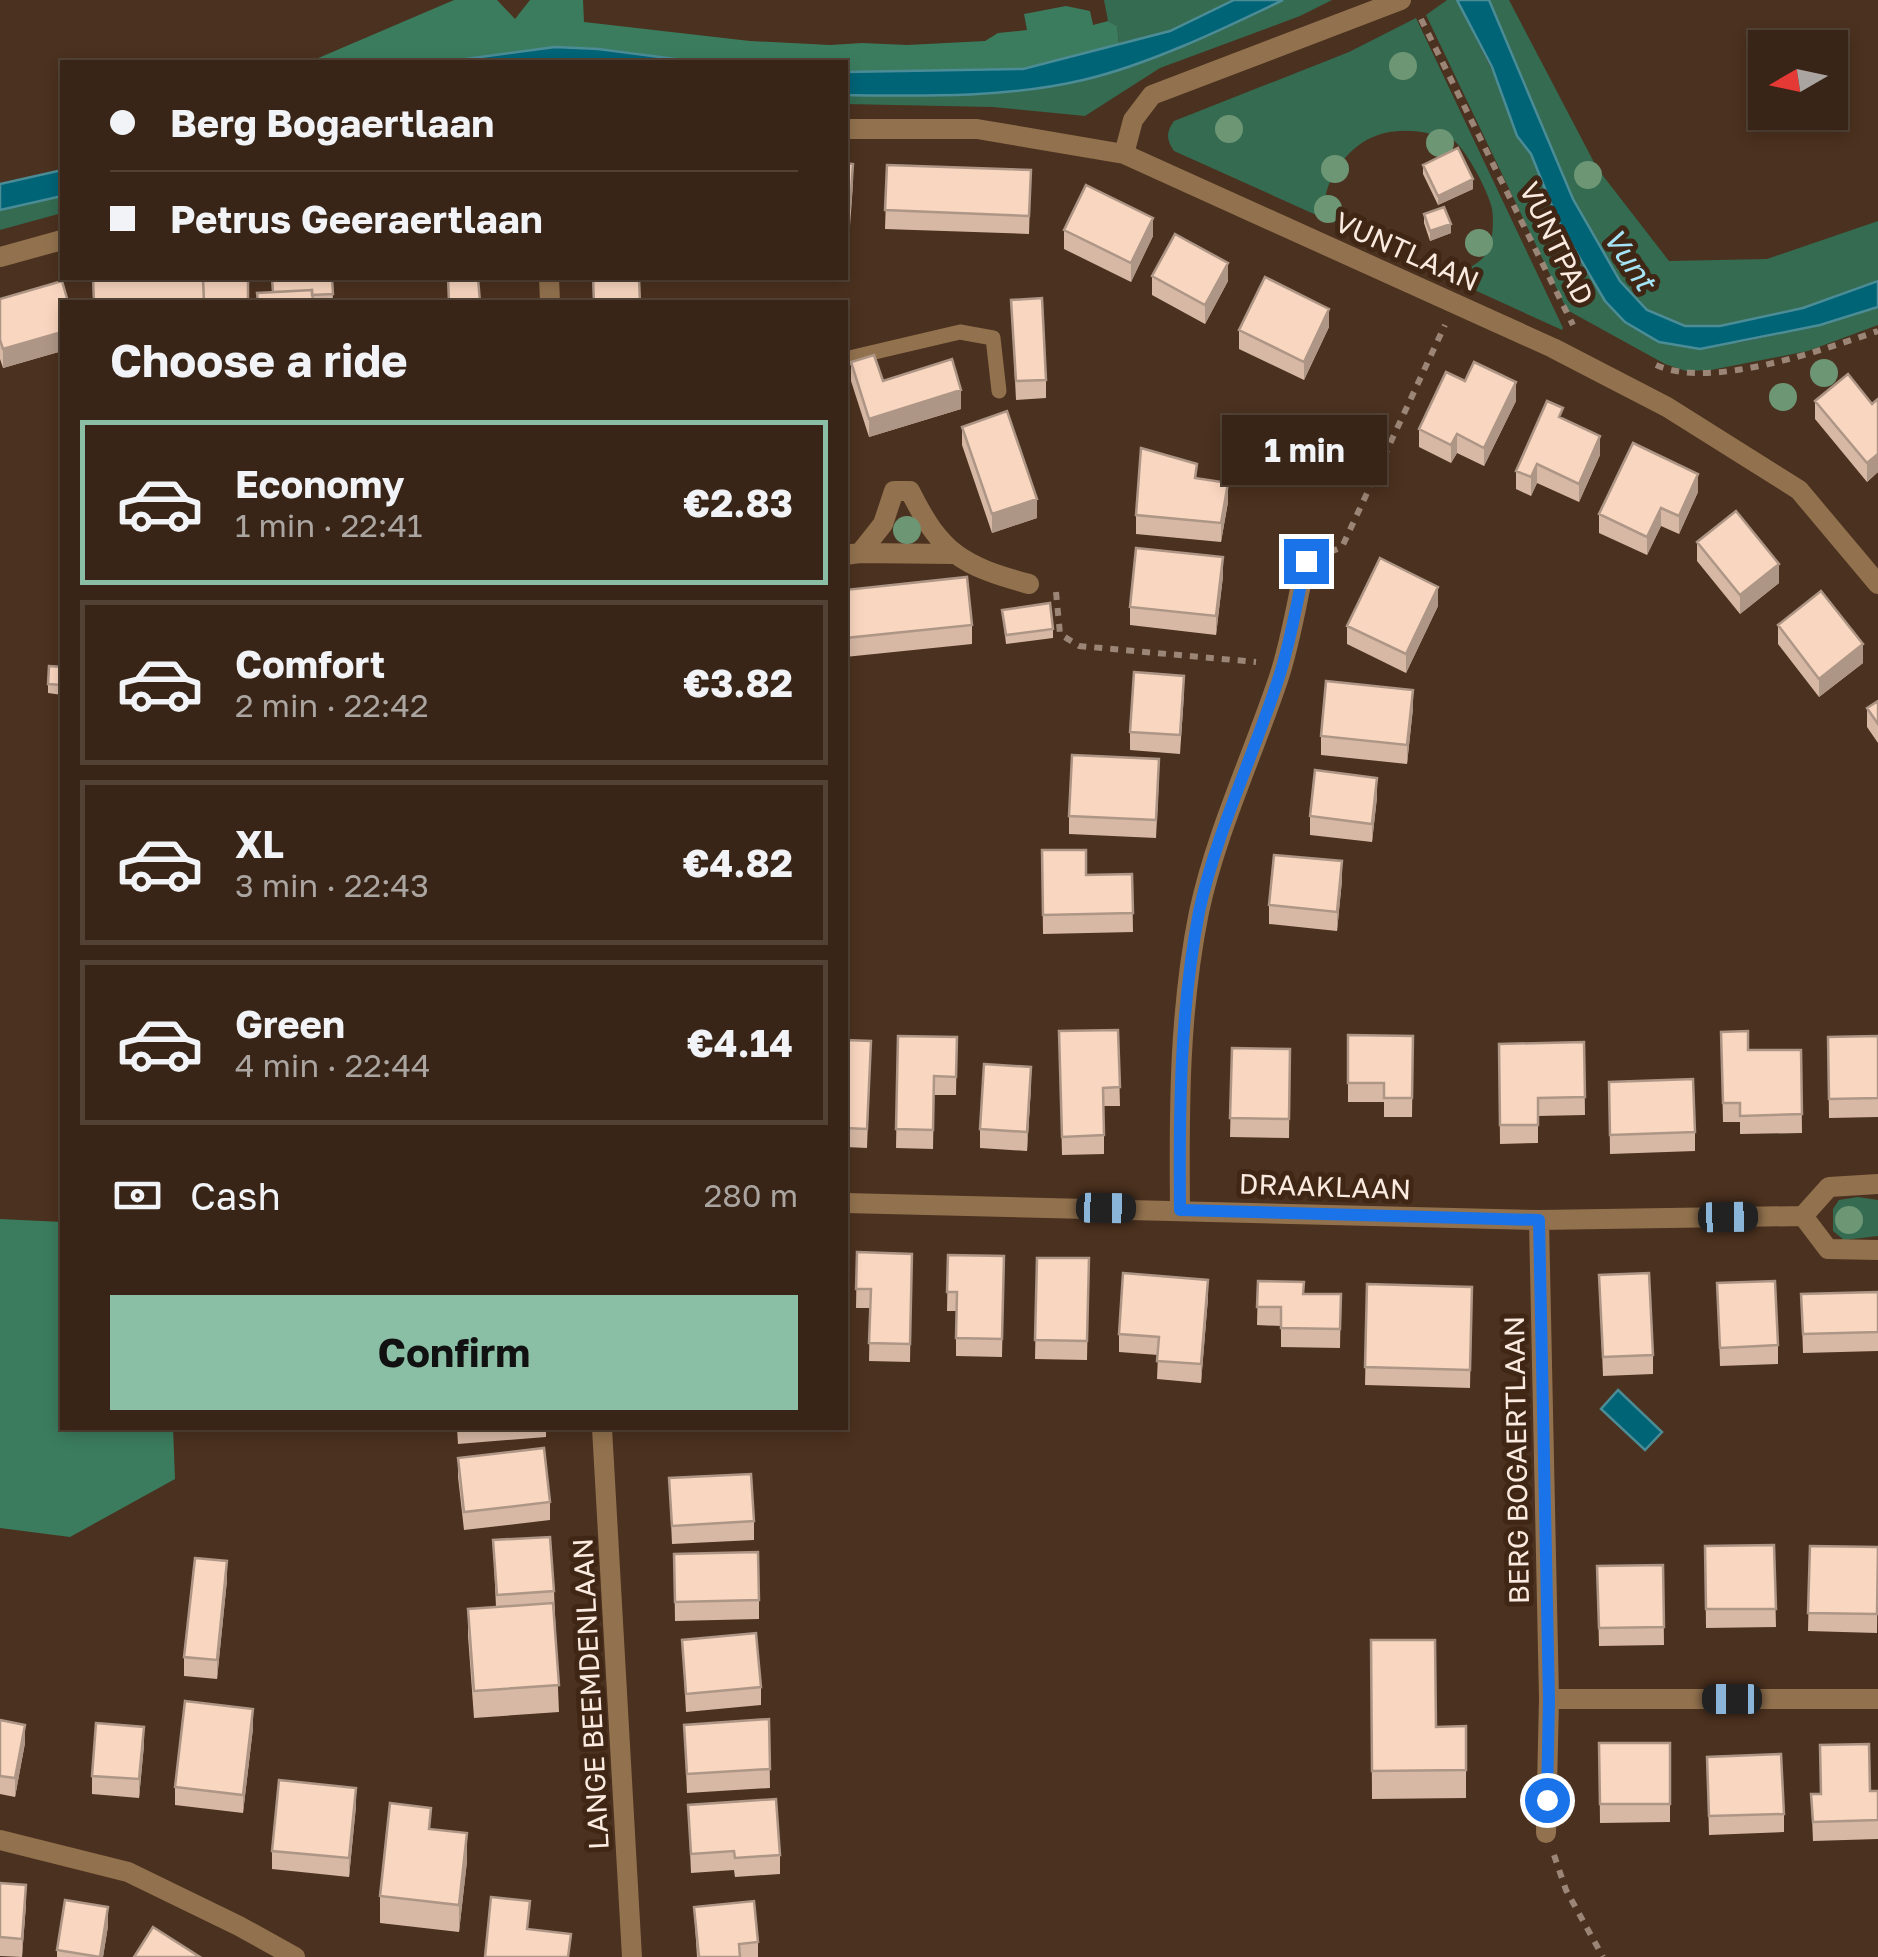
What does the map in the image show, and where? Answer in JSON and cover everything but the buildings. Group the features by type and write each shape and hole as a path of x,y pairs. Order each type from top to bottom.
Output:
{"street":[{"path":"1124,154 1134,120 1152,95 1401,0"},
{"name":"VUNTLAAN","path":"848,129 976,129 1124,154 1553,348 1667,408 1799,490 1878,584"},
{"path":"0,256 60,241"},
{"path":"852,554 884,524 894,491 910,491 926,524 953,554 984,572 1029,584"},
{"path":"852,554 953,554"},
{"path":"1180,1210 1179,1077 1200,909 1282,664 1306,561"},
{"path":"1878,1184 1829,1187 1803,1216 1828,1249 1878,1250"},
{"name":"DRAAKLAAN","path":"848,1203 1539,1220 1803,1216"},
{"name":"BERG BOGAERTLAAN","path":"1539,1220 1549,1700 1546,1834"},
{"name":"LANGE BEEMDENLAAN","path":"602,1430 632,1957"},
{"path":"1549,1700 1878,1699"},
{"path":"0,1840 128,1872 295,1957"}],"lane":[{"path":"848,357 960,332 994,338 999,392"}],"path":[{"name":"VUNTPAD","path":"1418,14 1571,324 1586,332"},
{"path":"1306,561 1342,548 1456,303"},
{"path":"1647,361 1685,374 1706,374 1790,358 1878,331"},
{"path":"1029,584 1057,592 1060,634 1078,646 1282,664"},
{"path":"1546,1834 1566,1890 1603,1957"}],"green space":[{"path":"454,0 497,0 515,19 530,0 583,0 584,22 750,41 830,45 985,41 998,33 1027,30 1024,14 1066,6 1090,11 1093,25 1108,21 1117,26 1119,44 1031,68 954,75 848,72 848,60 683,60 555,47 458,60 314,60"},
{"path":"1104,0 1234,0 1170,31 1119,44 1117,26 1108,21"},
{"path":"1283,0 1332,0 1300,16 1160,68 1085,116 993,107 848,104 848,95 935,96 1054,86 1159,56"},
{"path":"1447,0 1457,0 1469,19 1504,94 1517,136 1531,154 1580,262 1605,301 1625,322 1660,342 1737,343 1820,325 1878,307 1878,325 1808,351 1711,370 1686,371 1665,364 1567,310 1426,15"},
{"path":"1489,0 1509,0 1597,168 1669,261 1767,259 1878,221 1878,281 1803,308 1720,326 1685,327 1647,310 1620,281 1573,199"},
{"path":"1416,18 1562,330 1448,278 1483,258 1492,239 1493,219 1490,202 1475,170 1449,137 1412,131 1384,133 1349,153 1327,189 1326,204 1334,223 1174,151 1170,143 1168,132 1174,121 1349,52"},
{"path":"60,196 60,214 0,230 0,210"},
{"path":"1839,1200 1878,1200 1878,1236 1844,1240 1833,1231 1833,1209"},
{"path":"0,1219 60,1222 60,1430 173,1430 175,1479 70,1537 0,1528"}],"water":[{"path":"1234,0 1283,0 1159,56 1083,80 995,93 848,95 848,72 1023,69 1170,31"},
{"path":"1457,0 1489,0 1573,199 1620,281 1647,310 1685,326 1720,326 1803,308 1878,281 1878,307 1820,325 1700,349 1659,342 1625,322 1605,301 1558,221 1531,154 1517,136 1492,67"},
{"path":"555,47 683,60 458,60"},
{"path":"60,170 60,196 0,210 0,184"},
{"path":"1618,1390 1662,1432 1645,1450 1601,1409"}],"route":[{"path":"1306,561 1280,676 1217,849 1200,909 1179,1077 1180,1210 1539,1220 1549,1700 1547,1800"}],"water label":[{"name":"Vunt","path":"1630,259"}]}
